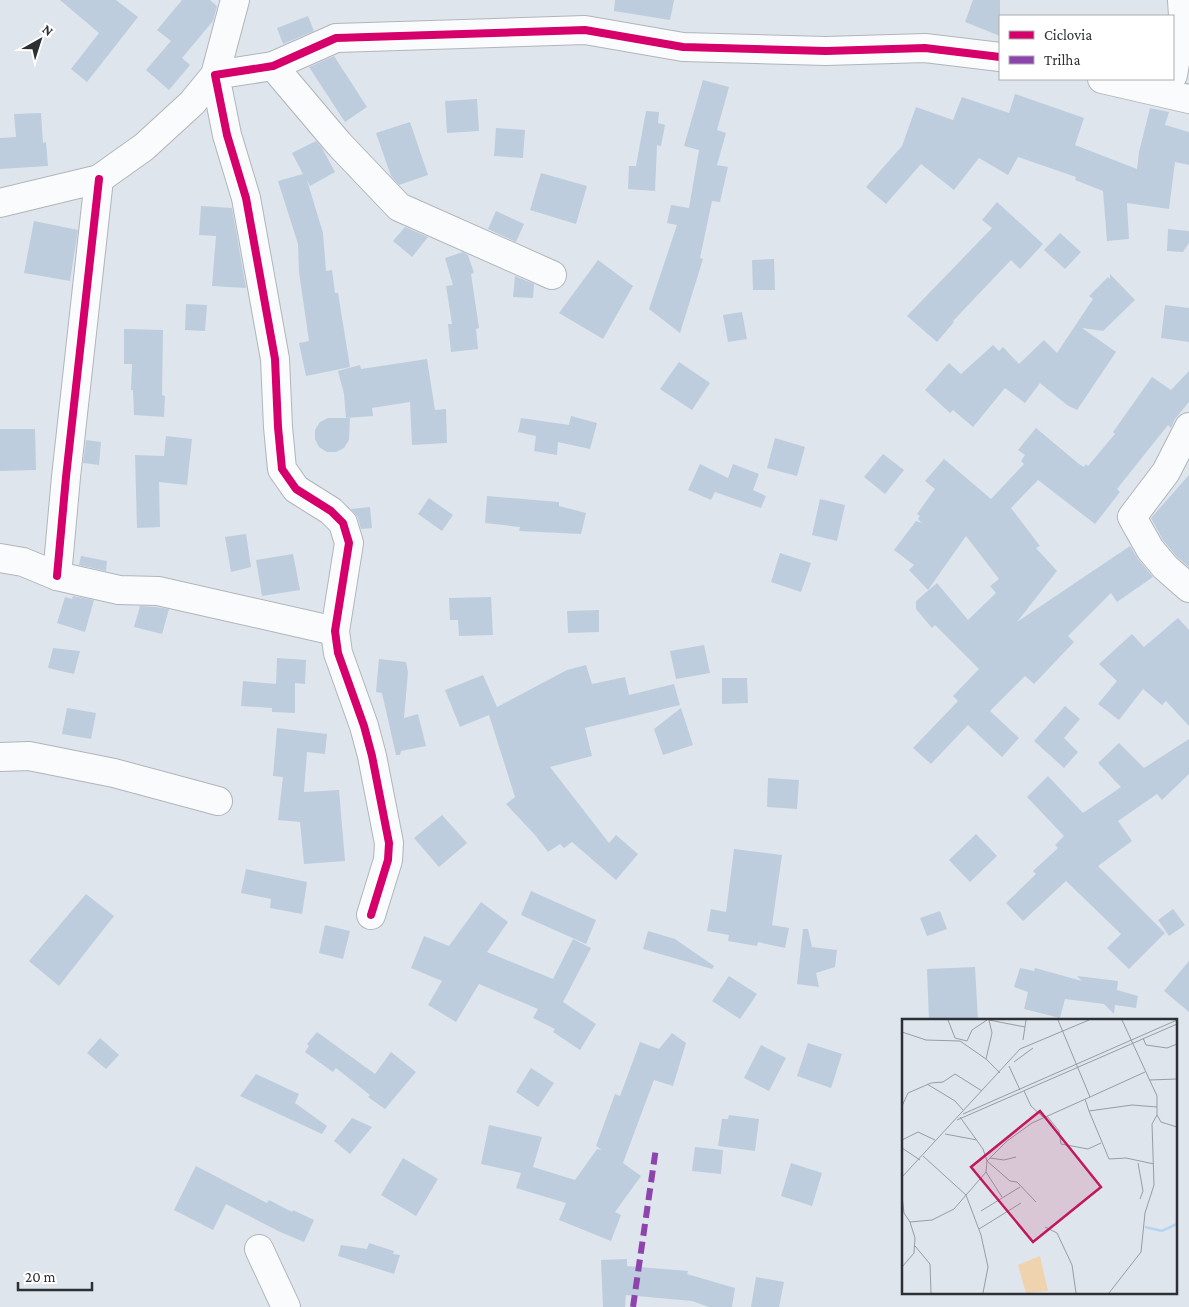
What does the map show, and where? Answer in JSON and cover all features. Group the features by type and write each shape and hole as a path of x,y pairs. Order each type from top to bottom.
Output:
{"street":[{"path":"0,203 99,179 144,147 192,103 215,75 234,0"},
{"path":"1113,80 1176,86 1183,16 1182,0"},
{"path":"215,75 273,66 336,38 584,30 683,47 826,51 925,48 999,57"},
{"path":"273,66 339,144 399,208 552,275"},
{"path":"215,75 227,135 246,198 275,359 282,469 296,489 331,511 343,523 349,543 335,631 338,653 370,748 389,842 388,860 371,915"},
{"path":"57,576 67,467 99,179"},
{"path":"1189,427 1166,472 1132,517 1150,549 1165,567 1189,588"},
{"path":"0,558 23,562 57,576 119,590 158,591 335,631"},
{"path":"0,757 29,756 114,774 218,801"},
{"path":"259,1249 286,1307"}],"building":[{"path":"60,0 116,0 138,17 87,82 71,69 99,33"},
{"path":"182,0 210,0 217,6 213,21 182,58 190,65 169,90 146,70 171,41 157,30"},
{"path":"615,0 674,0 670,20 614,11"},
{"path":"973,0 1000,0 999,36 965,22"},
{"path":"308,16 314,31 283,44 277,28"},
{"path":"334,56 367,107 345,122 309,67"},
{"path":"703,80 729,87 717,130 726,133 717,165 728,167 720,202 712,201 700,258 703,259 680,333 649,309 677,225 667,223 671,205 689,208 699,150 684,146"},
{"path":"1015,94 1084,118 1075,145 1137,169 1139,152 1150,108 1169,112 1165,125 1189,132 1189,165 1175,162 1169,209 1127,203 1129,239 1107,241 1103,191 1075,180 1076,177 1018,157 1008,175 979,158 954,190 921,164 886,204 866,187 902,146 916,107 953,120 962,97 1009,113"},
{"path":"477,99 479,131 447,133 445,101"},
{"path":"646,111 659,112 658,123 665,125 661,146 657,145 655,191 628,189 629,166 636,166"},
{"path":"41,113 43,143 46,142 48,166 0,169 0,138 16,137 14,114"},
{"path":"410,122 428,175 399,185 391,176 376,133"},
{"path":"496,128 525,130 523,158 494,156"},
{"path":"316,141 335,172 310,186 307,180 323,233 326,271 332,270 335,293 338,293 350,367 306,376 299,343 309,341 299,272 298,244 278,181 303,174 292,153"},
{"path":"541,173 587,186 576,224 530,210"},
{"path":"997,202 1043,244 1020,269 1011,260 953,321 937,342 907,316 992,228 982,220"},
{"path":"201,206 232,208 246,288 212,286 216,236 199,235"},
{"path":"496,211 524,224 516,242 488,229"},
{"path":"34,221 78,230 70,281 24,273"},
{"path":"405,227 428,237 412,257 393,241"},
{"path":"1168,229 1189,231 1189,243 1183,252 1167,251"},
{"path":"1060,233 1081,252 1065,269 1044,250"},
{"path":"463,252 468,255 474,273 471,274 479,328 476,329 478,349 451,352 448,324 452,324 446,286 453,285 445,258"},
{"path":"774,259 775,290 753,290 752,260"},
{"path":"598,260 633,286 603,339 559,313"},
{"path":"1110,274 1135,300 1103,331 1082,328 1116,352 1077,410 1067,405 1040,383 1025,403 1005,388 973,427 953,410 950,413 925,390 949,363 961,374 993,345 999,351 1003,347 1019,364 1044,340 1057,353 1093,299 1089,296 1108,277 1110,279"},
{"path":"515,276 534,284 533,298 513,297"},
{"path":"186,304 207,305 205,331 185,330"},
{"path":"1165,305 1189,308 1189,342 1161,338"},
{"path":"742,312 747,339 728,342 723,315"},
{"path":"124,329 163,330 162,395 165,396 164,417 134,415 133,390 131,390 132,364 124,364"},
{"path":"427,359 435,410 446,409 447,443 412,445 410,402 372,408 373,416 346,418 344,394 338,371 360,365 361,369"},
{"path":"679,362 710,383 692,410 660,389"},
{"path":"1189,371 1189,402 1175,419 1171,428 1168,425 1117,489 1120,492 1095,524 1038,480 1011,508 1040,546 1036,548 1057,571 1017,622 1130,546 1153,577 1117,602 1111,593 1068,636 1074,642 1034,684 1025,676 990,711 1019,738 1002,757 968,725 931,764 913,748 958,701 953,696 979,669 935,625 932,628 916,609 916,601 937,583 968,620 996,593 990,586 999,579 966,536 928,590 909,570 914,565 894,550 916,521 922,523 918,519 920,516 917,514 935,489 925,481 944,459 991,499 1024,464 1021,461 1025,455 1018,450 1036,428 1079,464 1084,467 1086,464 1088,466 1115,434 1113,432 1152,377 1171,390"},
{"path":"571,416 597,423 590,449 558,442 557,455 534,451 536,436 518,432 521,418 569,425"},
{"path":"328,418 350,418 349,440 344,448 336,452 327,452 319,447 315,439 315,430 320,422"},
{"path":"0,429 35,429 36,470 0,471"},
{"path":"166,436 192,439 187,485 159,482 160,527 137,528 135,455 164,456"},
{"path":"775,438 805,447 797,476 767,468"},
{"path":"86,440 101,442 99,465 83,463"},
{"path":"883,454 904,470 885,494 864,477"},
{"path":"700,464 728,478 733,464 759,474 753,490 766,496 761,508 715,492 711,500 688,490"},
{"path":"1189,475 1189,567 1176,556 1163,540 1151,518"},
{"path":"487,496 559,502 559,506 586,513 581,534 519,531 520,527 485,523"},
{"path":"429,498 453,515 442,531 418,514"},
{"path":"820,499 845,505 837,541 812,535"},
{"path":"370,507 372,528 361,529 358,518 351,509"},
{"path":"246,534 251,567 231,572 225,537"},
{"path":"780,553 811,563 801,592 771,582"},
{"path":"293,554 300,590 262,596 256,560"},
{"path":"81,556 107,561 106,571 79,565"},
{"path":"73,596 94,600 85,632 57,623 65,597 72,599"},
{"path":"491,597 493,635 459,636 458,620 450,620 449,598"},
{"path":"140,606 169,609 162,634 134,627"},
{"path":"599,610 599,632 568,633 567,611"},
{"path":"1178,618 1189,630 1189,726 1166,701 1162,705 1143,689 1119,720 1098,704 1117,681 1099,664 1132,634 1144,647"},
{"path":"704,645 710,673 676,679 670,651"},
{"path":"53,648 80,651 74,674 48,668"},
{"path":"277,658 306,660 305,684 295,683 295,713 272,712 272,708 241,706 243,681 276,684"},
{"path":"379,659 406,662 408,672 404,718 418,714 426,746 401,751 400,755 396,755 382,693 376,692"},
{"path":"586,665 592,684 625,677 629,695 674,684 680,705 585,728 592,756 550,767 609,843 616,835 638,854 616,880 572,842 564,848 560,844 548,852 506,804 515,797 489,715 460,727 445,690 483,675 497,707 567,670"},
{"path":"722,678 747,678 748,703 722,704"},
{"path":"1065,706 1080,719 1064,738 1078,752 1064,768 1034,741"},
{"path":"67,708 96,713 91,739 62,734"},
{"path":"681,708 693,745 663,755 654,729"},
{"path":"277,728 327,734 325,754 307,752 304,792 339,790 345,861 304,864 300,822 278,820 283,777 273,776"},
{"path":"1189,739 1189,774 1162,800 1157,794 1118,821 1132,841 1098,866 1165,933 1129,969 1107,948 1121,934 1066,881 1023,921 1006,903 1036,874 1033,871 1058,848 1055,845 1064,836 1027,797 1048,776 1083,813 1121,787 1098,763 1119,743 1144,768"},
{"path":"768,778 799,780 797,809 767,807"},
{"path":"442,815 467,843 439,867 414,838"},
{"path":"976,834 997,856 970,882 949,860"},
{"path":"734,849 782,855 772,925 789,928 785,948 758,942 757,946 728,941 729,935 707,931 711,909 726,912"},
{"path":"246,869 307,882 302,914 270,908 271,899 241,893"},
{"path":"531,891 596,920 586,944 521,915"},
{"path":"86,894 114,916 59,986 29,961"},
{"path":"481,902 508,922 487,952 553,979 573,939 591,948 563,1002 596,1024 580,1050 553,1032 555,1029 533,1018 538,1009 479,984 456,1022 428,1005 442,981 411,968 424,936 449,946"},
{"path":"1173,909 1185,925 1169,936 1158,920"},
{"path":"940,911 947,929 927,936 920,918"},
{"path":"325,925 350,931 343,959 319,953"},
{"path":"803,929 808,929 812,947 837,950 835,967 816,973 819,987 797,984"},
{"path":"648,931 675,939 714,966 712,969 643,949"},
{"path":"1189,961 1189,1012 1164,991"},
{"path":"975,967 978,1019 929,1019 927,969"},
{"path":"1020,968 1034,971 1035,968 1082,981 1077,976 1118,981 1117,990 1138,996 1136,1008 1115,1005 1114,1014 1104,1004 1065,999 1060,1018 1024,1009 1028,992 1014,987"},
{"path":"729,976 757,994 740,1019 712,1001"},
{"path":"317,1032 375,1074 391,1052 416,1072 385,1109 368,1097 370,1095 336,1068 333,1072 305,1052 309,1046 307,1044"},
{"path":"672,1033 686,1043 673,1086 654,1080 623,1163 641,1176 615,1212 621,1215 611,1241 559,1220 566,1203 516,1188 521,1173 481,1164 489,1125 542,1137 533,1167 575,1180 597,1149 602,1150 596,1146 615,1094 620,1096 640,1042 659,1049"},
{"path":"100,1038 119,1055 106,1069 87,1053"},
{"path":"808,1043 842,1054 831,1088 797,1076"},
{"path":"761,1045 786,1058 769,1091 744,1078"},
{"path":"531,1068 554,1083 538,1107 516,1092"},
{"path":"256,1074 299,1094 295,1103 327,1126 322,1134 240,1096"},
{"path":"729,1115 759,1119 755,1151 718,1146 722,1119 728,1119"},
{"path":"352,1118 372,1127 350,1154 334,1141"},
{"path":"695,1147 723,1150 721,1174 692,1171"},
{"path":"403,1158 438,1179 416,1216 381,1195"},
{"path":"791,1163 822,1173 812,1206 781,1196"},
{"path":"196,1166 267,1203 269,1200 292,1212 293,1210 314,1220 304,1242 226,1204 213,1230 174,1210"},
{"path":"369,1243 394,1251 393,1254 400,1255 394,1274 338,1256 341,1245 367,1249"},
{"path":"627,1259 627,1266 688,1271 687,1274 735,1288 732,1307 709,1307 692,1301 626,1295 625,1307 603,1307 601,1260"},
{"path":"756,1277 784,1282 779,1307 751,1307"}],"marked path":[{"path":"633,1307 656,1148"}],"cycle path":[{"path":"371,915 388,860 389,843 372,756 364,726 338,653 335,631 349,543 343,523 331,511 296,489 282,469 275,359 246,198 227,135 215,75 273,66 336,38 585,30 683,47 826,51 925,48 999,57"},
{"path":"57,576 99,179"}]}
